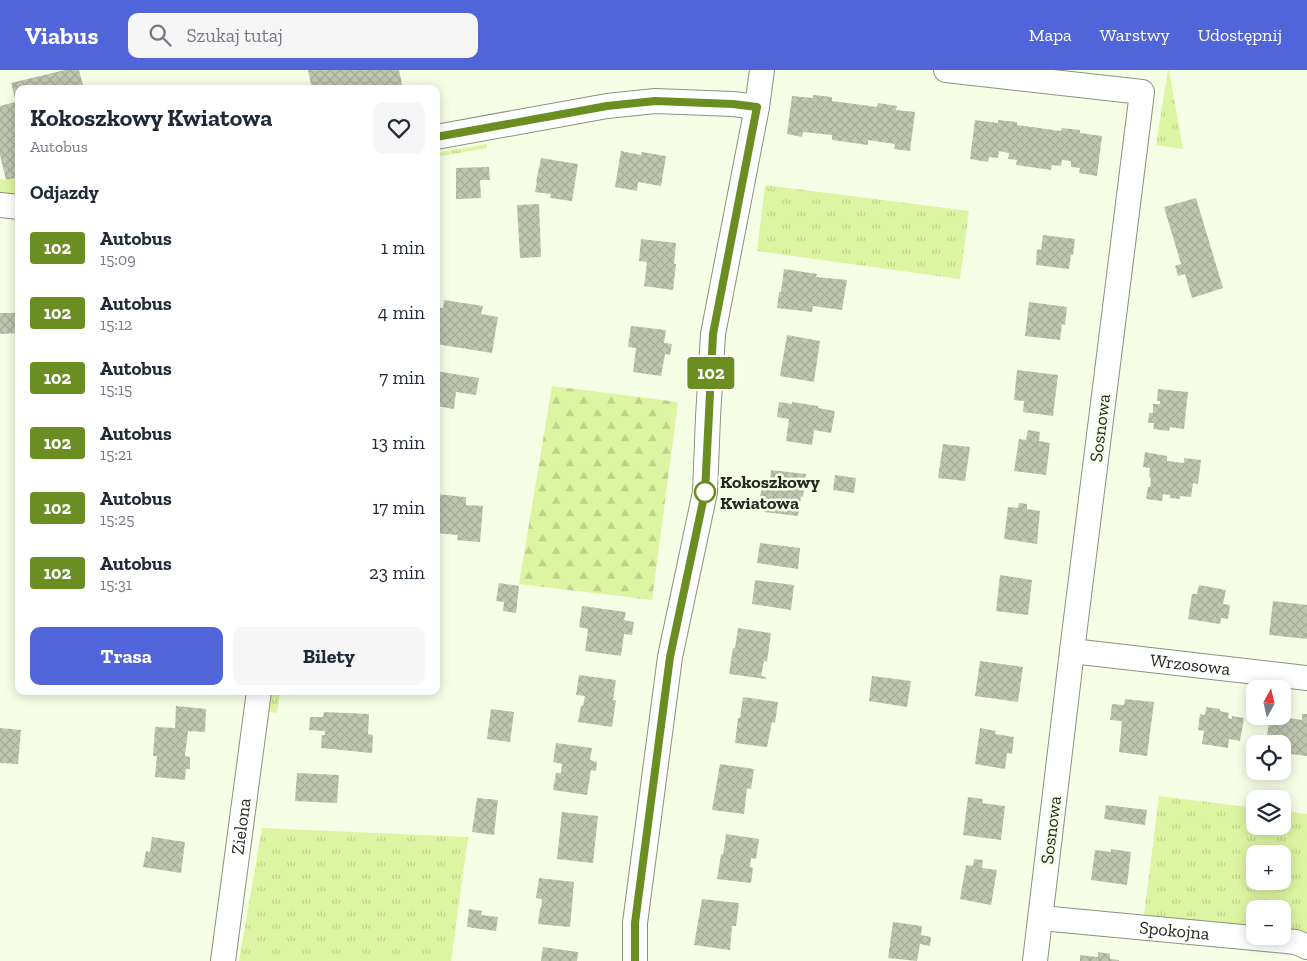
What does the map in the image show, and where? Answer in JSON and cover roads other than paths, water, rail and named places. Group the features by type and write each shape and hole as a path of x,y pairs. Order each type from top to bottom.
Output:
{"street":[{"path":"635,961 635,923 670,657 705,492 713,334 757,107 762,70"},
{"name":"Sosnowa","path":"946,70 1142,92 1035,961"},
{"path":"440,136 607,106 655,101 733,104 757,107"},
{"path":"0,205 15,207"},
{"name":"Wrzosowa","path":"1072,651 1307,678"},
{"name":"Zielona","path":"223,961 258,695"},
{"name":"Spokojna","path":"1041,918 1296,942 1307,947"}],"place":[{"name":"Kokoszkowy Kwiatowa","path":"705,492"}]}
